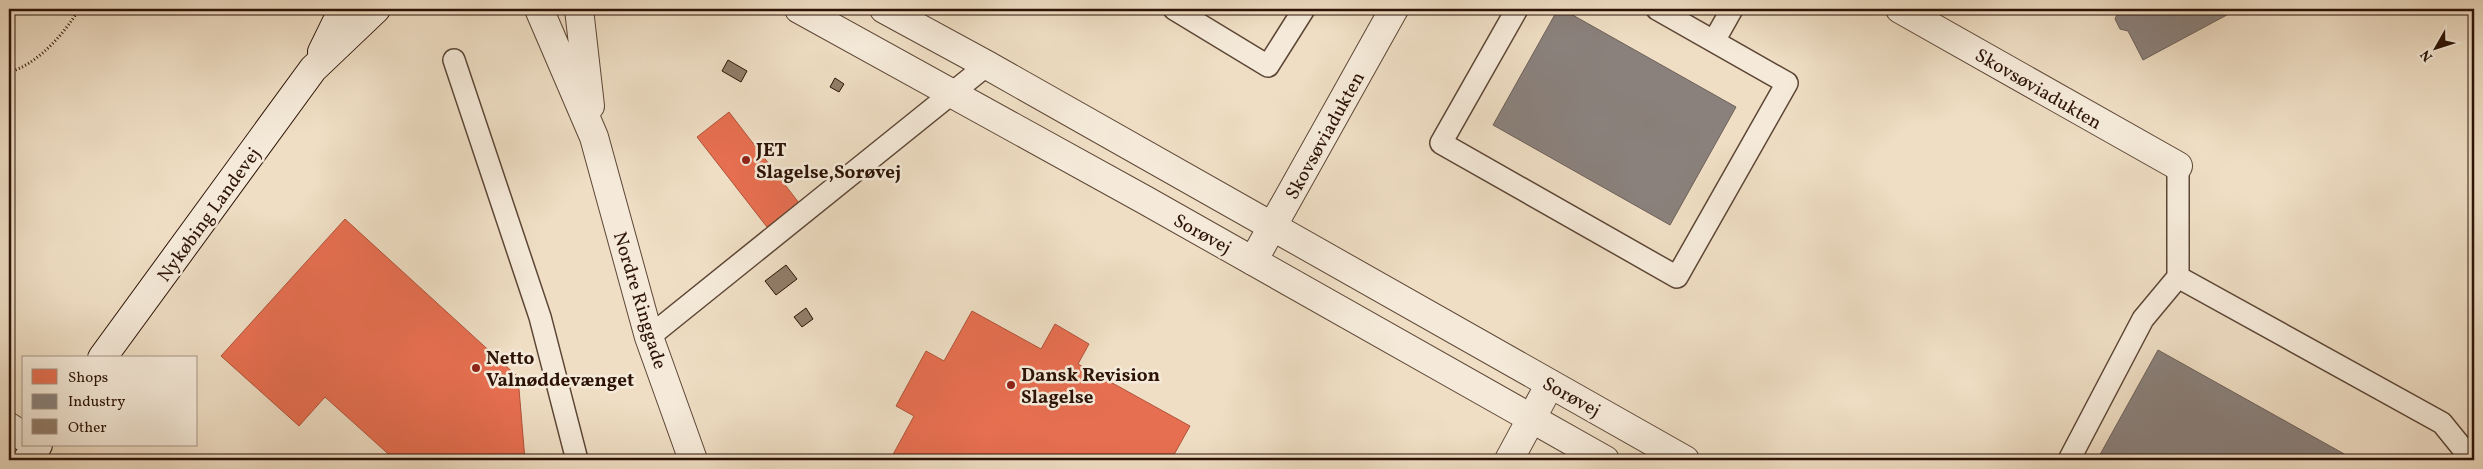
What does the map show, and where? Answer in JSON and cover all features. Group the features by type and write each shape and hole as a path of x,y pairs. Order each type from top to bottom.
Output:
{"street":[{"name":"Nykøbing Landevej","path":"103,356 313,69 343,9"},
{"name":"Nykøbing Landevej","path":"313,69 376,9"},
{"name":"Nordre Ringgade","path":"539,9 594,137 650,337 693,460"},
{"name":"Nordre Ringgade","path":"579,9 594,137"},
{"name":"Sorøvej","path":"800,9 1253,261 1604,460"},
{"name":"Sorøvej","path":"884,9 987,65 1686,460"},
{"name":"Skovsøviadukten","path":"1253,261 1394,9"},
{"name":"Skovsøviadukten","path":"1900,9 2178,166"},
{"path":"1509,460 1550,384"},
{"path":"9,427 22,438"}],"lane":[{"path":"1174,9 1268,66 1304,9"},
{"path":"1518,9 1441,143 1677,277 1787,83 1657,9"},
{"path":"1714,42 1732,9"},
{"path":"454,60 540,317 577,460"},
{"path":"650,337 987,65"},
{"path":"2069,460 2142,319 2178,277 2178,166"},
{"path":"2178,277 2442,423 2472,460"}],"path":[{"path":"9,72 17,70 40,55 72,21 80,9"}],"building: Shops":[{"path":"729,112 799,203 767,227 697,137"},
{"path":"345,219 518,377 525,460 439,460 436,458 434,460 395,460 325,397 299,426 221,356"},
{"name":"Dansk Revision Slagelse","path":"972,311 1041,349 1055,324 1089,344 1078,364 1190,426 1171,460 890,460 914,416 896,406 926,351 944,361"}],"building: Industry":[{"path":"1558,9 1562,9 1736,107 1670,225 1493,125"},
{"path":"2116,9 2238,9 2143,60 2128,31 2120,29 2115,19 2118,12"},
{"path":"2158,350 2355,460 2097,460"}],"building: Other":[{"path":"728,60 747,71 741,82 722,71"},
{"path":"835,78 844,84 839,92 830,87"},
{"path":"786,265 797,279 776,295 765,281"},
{"path":"806,308 813,319 802,327 794,317"}],"place":[{"name":"JET Slagelse,Sorøvej","path":"746,160"},
{"name":"Netto Valnøddevænget","path":"476,368"},
{"name":"Dansk Revision Slagelse","path":"1011,385"}]}
